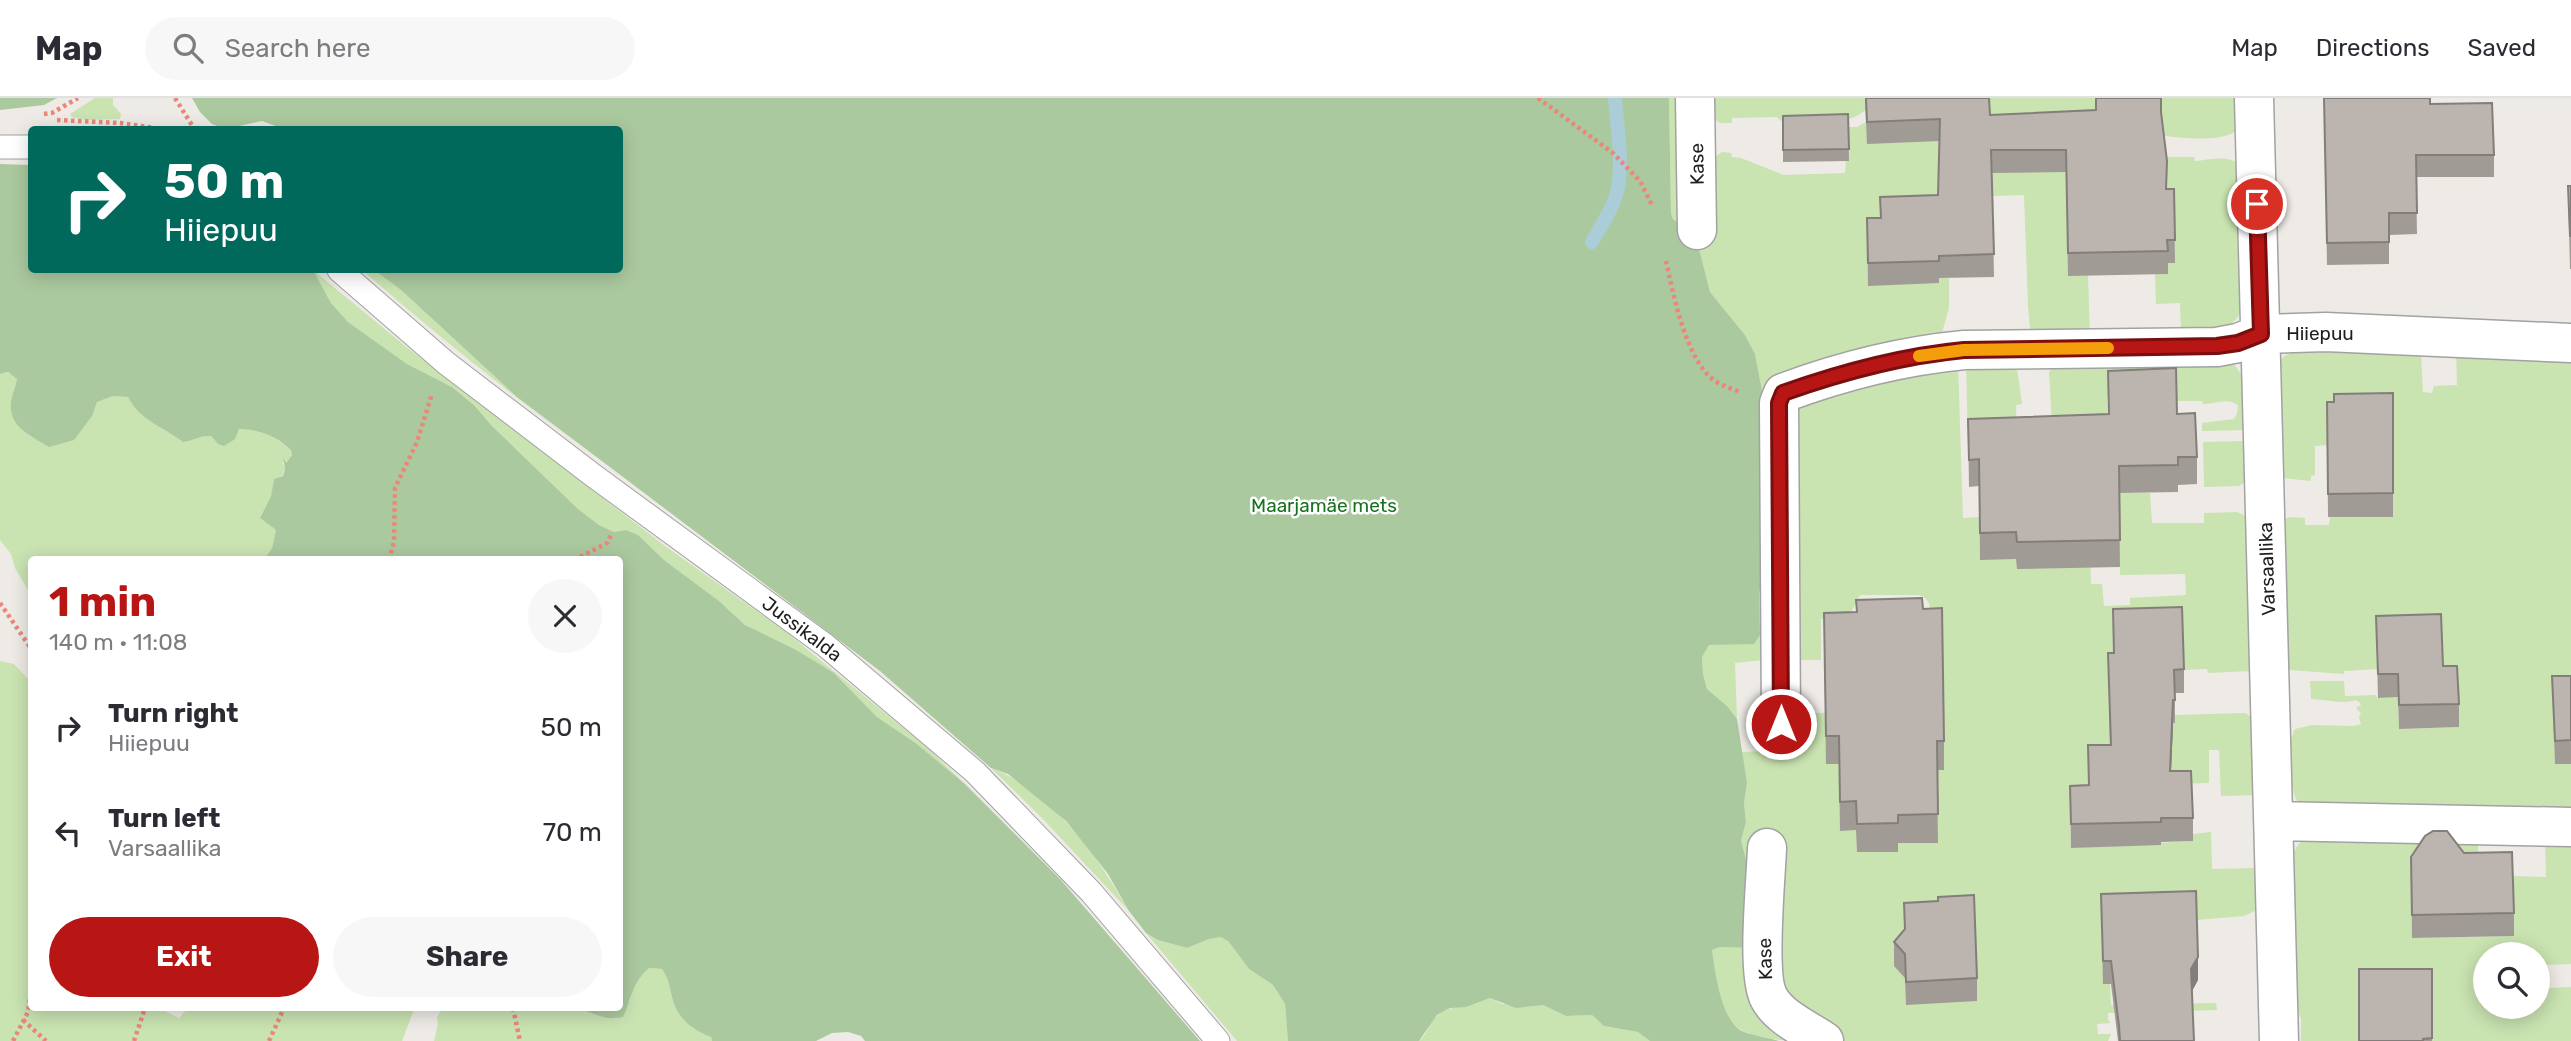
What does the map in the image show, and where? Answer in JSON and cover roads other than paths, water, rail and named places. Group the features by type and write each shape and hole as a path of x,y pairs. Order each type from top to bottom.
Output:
{"street":[{"name":"Kase","path":"1695,98 1697,230"},
{"name":"Varsaallika","path":"2255,98 2279,1041"},
{"name":"Hiiepuu","path":"1781,724 1779,403 1783,393 1852,370 1932,353 1964,350 2217,346 2238,343 2261,334 2326,332 2571,343"},
{"path":"2274,821 2571,827"},
{"name":"Kase","path":"1767,848 1763,951 1765,986 1775,1006 1824,1041"}],"lane":[{"path":"0,147 28,147"},
{"name":"Jussikalda","path":"342,273 446,363 825,645 975,772 1091,892 1218,1041"}],"waterway":[{"path":"1592,242 1611,208 1618,187 1620,154 1615,98"}],"park label":[{"name":"Maarjamäe mets","path":"1324,505"}]}
